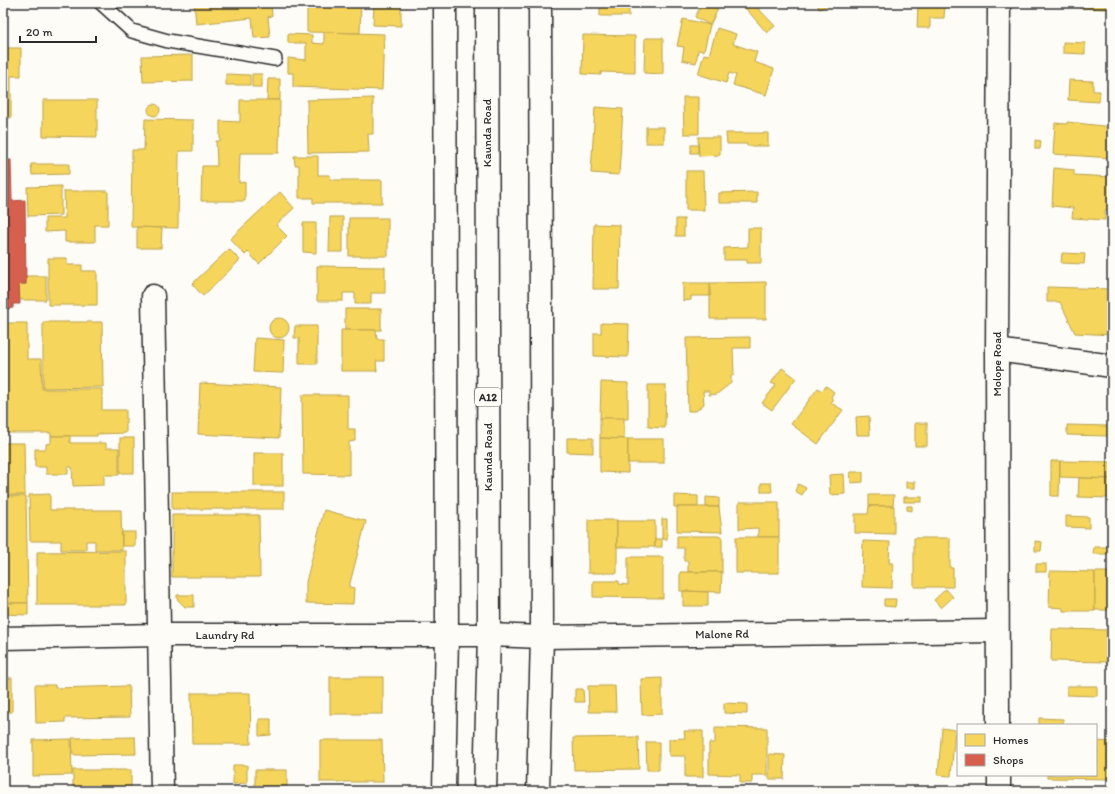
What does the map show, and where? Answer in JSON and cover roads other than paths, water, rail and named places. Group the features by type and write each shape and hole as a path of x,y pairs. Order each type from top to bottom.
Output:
{"street":[{"path":"444,791 446,636 445,3"},
{"name":"Kaunda Road","path":"485,791 489,634 487,3"},
{"path":"538,791 542,637 540,3"},
{"name":"Molope Road","path":"998,724 997,350 999,3"},
{"path":"153,296 162,791"},
{"path":"997,350 1112,366"},
{"name":"Malone Rd","path":"446,636 489,634 542,637 997,631"},
{"name":"Laundry Rd","path":"3,638 160,635 446,636"},
{"path":"999,776 999,791"}],"lane":[{"path":"101,3 132,31 168,41 275,59"}]}
